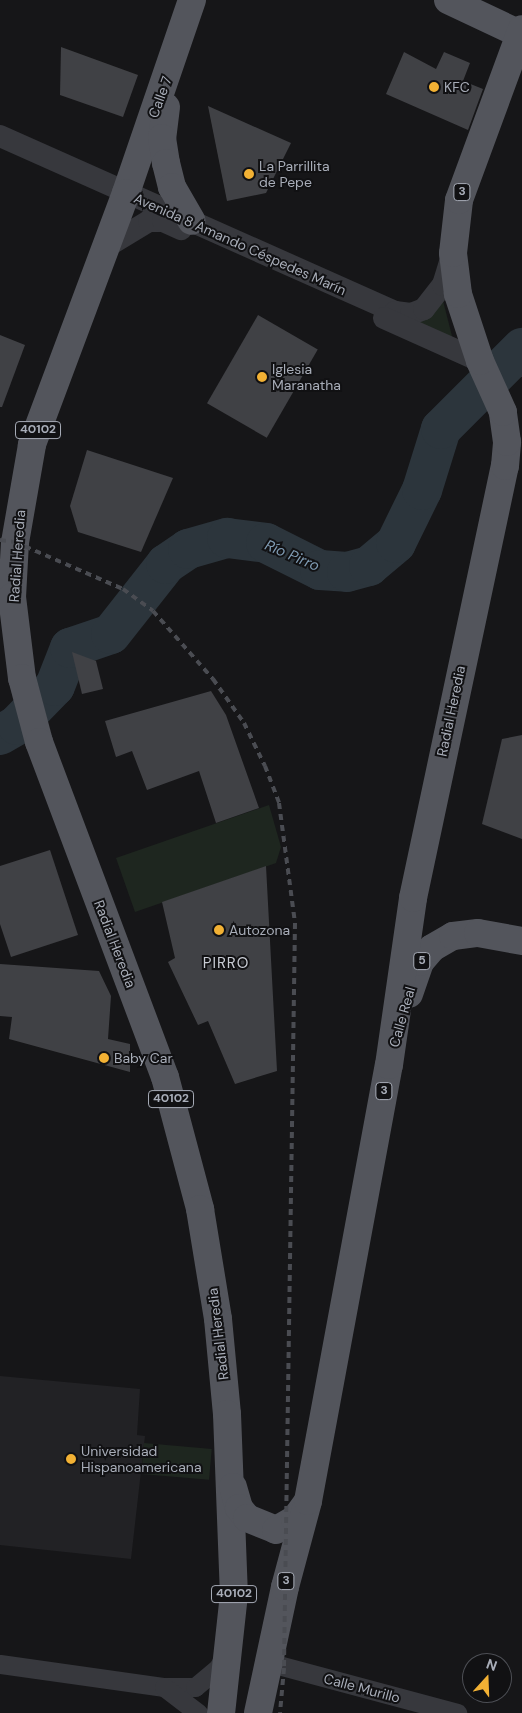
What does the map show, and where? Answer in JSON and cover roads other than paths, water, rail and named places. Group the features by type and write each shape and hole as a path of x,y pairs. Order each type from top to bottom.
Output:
{"main road":[{"name":"Calle 7","path":"126,193 192,0"},
{"name":"3","path":"448,0 521,31 459,200 453,253 458,294 481,364"},
{"path":"170,68 162,138 172,187 192,221"},
{"name":"Radial Heredia","path":"126,193 32,445 15,542 12,597 22,678 39,742 165,1077 190,1162 218,1319 228,1414 234,1594 221,1713"},
{"name":"Radial Heredia","path":"258,1713 267,1662 308,1501 389,1065 413,898 505,466 515,444 481,364"},
{"name":"Calle Real","path":"389,1065 413,980 420,962 432,948 453,936 478,933 522,941"},
{"path":"229,1473 239,1508 248,1518 262,1526 276,1530 285,1527 308,1501"},
{"path":"230,1644 234,1687 230,1713"}],"street":[{"name":"Avenida 8 Amando Céspedes Marín","path":"0,136 395,312 411,314 424,310 443,285 453,253"},
{"name":"Avenida 8 Amando Céspedes Marín","path":"106,247 137,226 163,221 481,364"},
{"path":"0,1664 164,1687 196,1686 207,1680 218,1668 230,1644"},
{"name":"Calle Murillo","path":"267,1662 457,1713"},
{"path":"164,1687 198,1713"}],"waterway":[{"name":"Río Pirro","path":"0,735 17,725 55,686 70,648 111,634 166,564 188,549 227,538 266,543 320,570 347,572 369,566 396,543 422,490 441,429 522,348"}],"railway":[{"path":"0,540 15,542 123,589 153,611 213,679 244,723 265,766 279,803 295,923 284,1668 280,1713"}],"place":[{"name":"KFC","path":"434,87"},
{"name":"La Parrillita de Pepe","path":"249,174"},
{"name":"Iglesia Maranatha","path":"262,377"},
{"name":"Autozona","path":"219,930"},
{"name":"Baby Car","path":"104,1058"},
{"name":"Universidad Hispanoamericana","path":"71,1459"}],"district":[{"name":"PIRRO","path":"226,964"}]}
